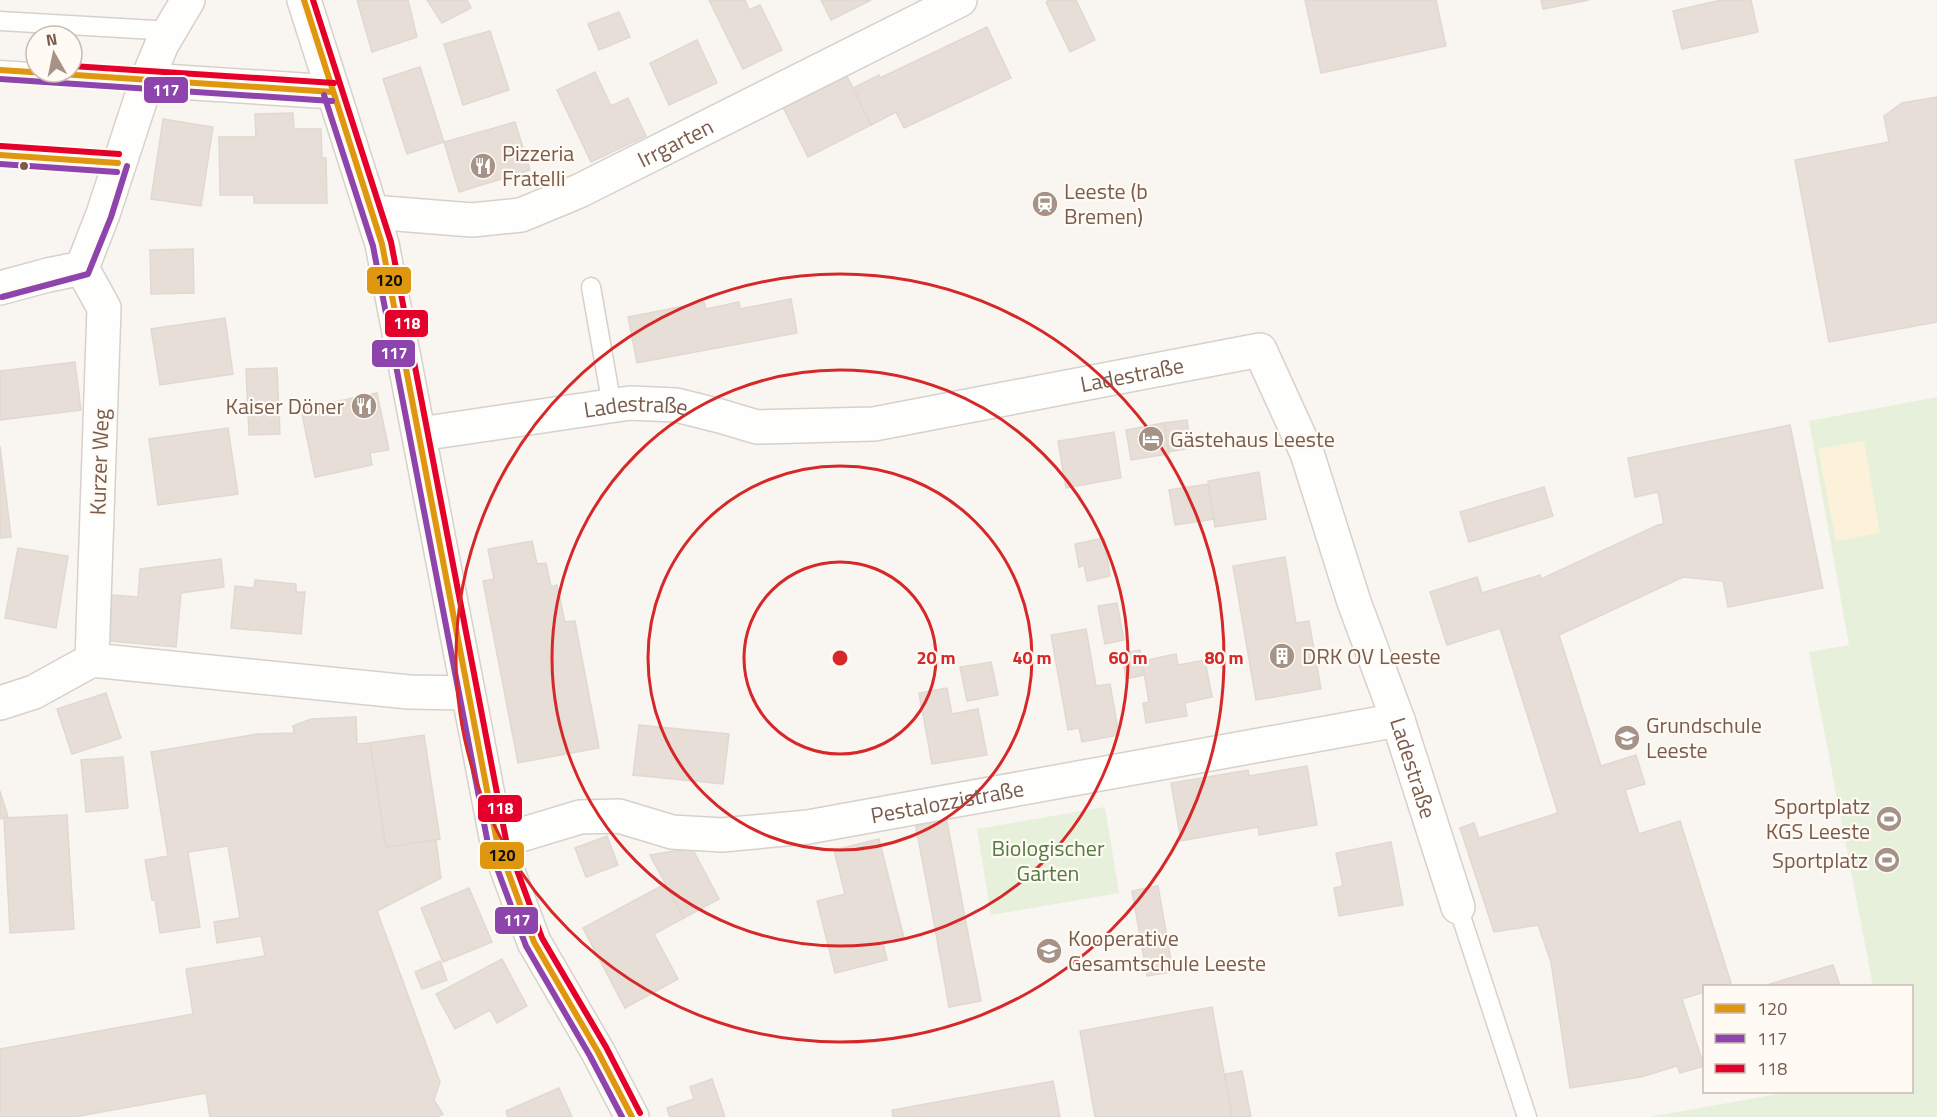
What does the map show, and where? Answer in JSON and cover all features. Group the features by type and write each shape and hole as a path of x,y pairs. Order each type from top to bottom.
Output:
{"street":[{"path":"0,288 82,268 103,214 147,80 169,33 188,0"},
{"path":"304,0 382,244 497,842 534,942 598,1052 632,1117"},
{"name":"Irrgarten","path":"372,212 472,220 521,215 579,191 960,0"},
{"path":"147,80 333,92"},
{"name":"Kurzer Weg","path":"82,268 104,308 92,660"},
{"name":"Ladestraße","path":"420,434 630,403 676,405 757,427 874,424 1260,350 1307,453 1354,602 1398,720 1458,907"},
{"path":"0,703 34,692 92,660 410,692 467,693"},
{"name":"Pestalozzistraße","path":"497,842 580,817 619,816 672,832 722,835 808,827 1398,720"}],"lane":[{"path":"0,21 155,30 169,33"},
{"path":"0,70 147,80"},
{"path":"0,155 118,163"},
{"path":"591,287 612,406"},
{"path":"1458,907 1527,1117"}],"green space":[{"name":"Sportplatz KGS Leeste","path":"1937,397 1937,1117 1649,1117 1784,1093 1913,1093 1913,985 1873,985 1809,652 1849,645 1809,421"},
{"name":"Biologischer Garten","path":"1105,807 1119,893 991,915 977,829"}],"sand":[{"path":"1864,441 1880,533 1836,541 1818,449"}],"building":[{"path":"357,0 408,0 417,37 372,52"},
{"path":"427,0 467,0 471,8 442,23"},
{"path":"709,0 745,0 749,10 760,5 782,50 743,69"},
{"path":"821,0 871,0 831,20"},
{"path":"1076,0 1095,40 1070,52 1046,2"},
{"path":"1305,0 1436,0 1446,46 1321,73"},
{"path":"1541,0 1589,0 1543,9"},
{"path":"1721,0 1751,0 1758,32 1682,49 1673,11"},
{"path":"619,12 630,37 599,50 588,24"},
{"path":"987,27 1011,78 904,128 896,112 871,125 853,88 879,75 880,78"},
{"path":"490,31 509,90 463,105 444,44"},
{"path":"697,40 717,83 669,105 650,63"},
{"path":"420,67 444,142 407,154 383,79"},
{"path":"595,72 611,106 628,98 646,136 591,162 557,90"},
{"path":"847,76 871,125 808,157 783,107"},
{"path":"1937,97 1937,322 1829,342 1795,160 1889,142 1884,116 1902,103"},
{"path":"293,113 294,129 321,129 322,158 326,158 327,203 254,203 254,195 220,195 219,137 256,137 255,114"},
{"path":"163,119 213,127 201,206 151,199"},
{"path":"515,122 530,170 459,192 444,142"},
{"path":"193,249 194,293 151,294 150,250"},
{"path":"791,299 797,333 637,363 628,317 704,302 706,309 739,302 740,309"},
{"path":"225,318 233,374 160,385 151,329"},
{"path":"75,362 81,410 0,420 0,371"},
{"path":"277,368 280,434 249,435 246,369"},
{"path":"377,393 389,450 370,453 372,465 315,477 301,409"},
{"path":"1187,420 1191,448 1169,452 1164,423"},
{"path":"1164,423 1169,454 1131,460 1126,430"},
{"name":"Grundschule Leeste","path":"1790,425 1823,588 1728,607 1723,581 1683,577 1559,635 1601,766 1636,755 1645,784 1625,790 1639,834 1680,821 1731,983 1703,985 1703,992 1682,999 1703,1066 1680,1073 1677,1066 1641,1077 1570,1088 1551,962 1538,925 1494,932 1460,828 1474,823 1479,838 1558,813 1500,628 1447,645 1430,592 1477,577 1482,593 1540,575 1541,579 1664,524 1658,492 1635,497 1628,458"},
{"path":"228,428 238,494 158,505 149,439"},
{"path":"1114,432 1121,478 1066,488 1058,441"},
{"path":"0,446 11,537 0,538"},
{"path":"1259,472 1266,519 1215,527 1208,481"},
{"path":"1208,484 1214,519 1175,525 1169,490"},
{"path":"1544,487 1553,516 1469,542 1460,512"},
{"path":"1104,538 1110,576 1087,581 1084,565 1079,567 1075,544"},
{"path":"532,541 537,564 546,563 551,587 557,585 565,622 575,621 599,748 518,763 483,581 494,579 488,549"},
{"path":"18,548 68,556 56,628 5,618"},
{"name":"DRK OV Leeste","path":"1285,557 1296,623 1309,621 1321,689 1256,700 1233,566"},
{"path":"221,559 224,587 181,593 176,647 110,641 112,595 138,597 140,569"},
{"path":"255,580 296,584 296,592 305,592 301,634 231,628 235,586 254,588"},
{"path":"1117,603 1124,640 1105,644 1098,606"},
{"path":"1086,629 1096,686 1110,684 1119,735 1082,742 1079,728 1068,730 1051,635"},
{"path":"1140,650 1144,675 1126,679 1122,653"},
{"path":"1176,654 1178,665 1205,660 1212,697 1185,703 1187,716 1146,723 1143,703 1149,702 1142,661"},
{"path":"991,662 998,695 967,701 960,667"},
{"path":"947,688 952,714 978,709 987,755 932,764 919,693"},
{"path":"106,693 121,738 72,754 57,709"},
{"path":"356,717 357,744 370,743 386,847 436,840 441,878 377,911 440,1082 434,1100 443,1114 438,1117 210,1117 206,1093 74,1117 0,1117 0,1049 193,1014 186,969 265,956 261,936 217,943 214,922 240,918 228,846 188,852 200,927 160,933 145,860 168,856 151,752 258,734 294,733 293,726 311,719"},
{"path":"639,725 729,734 723,784 633,775"},
{"path":"424,735 440,839 386,847 370,743"},
{"path":"123,757 128,808 86,812 81,760"},
{"path":"1307,766 1317,825 1259,835 1258,827 1181,841 1171,783 1248,770 1249,776"},
{"path":"0,791 8,817 0,819"},
{"path":"67,815 74,929 10,933 4,818"},
{"path":"946,816 966,923 935,928 915,822"},
{"path":"607,836 618,865 586,877 575,848"},
{"path":"879,839 904,938 883,943 887,960 835,973 817,901 845,894 834,850"},
{"path":"1391,842 1403,905 1339,916 1334,888 1343,886 1336,853"},
{"path":"692,848 719,899 684,918 650,855"},
{"path":"665,884 684,918 654,934 678,979 625,1008 583,928"},
{"path":"1158,886 1173,972 1147,976 1132,891"},
{"path":"469,888 492,942 443,962 421,908"},
{"path":"966,923 981,1001 949,1007 935,928"},
{"path":"502,959 527,1006 497,1023 490,1010 455,1029 436,994"},
{"path":"440,961 447,980 422,989 415,972"},
{"path":"1833,965 1840,985 1770,985"},
{"path":"1212,1007 1232,1117 1095,1117 1080,1031"},
{"path":"1242,1071 1251,1117 1232,1117 1225,1074"},
{"path":"712,1079 725,1117 670,1117 667,1108 694,1099 690,1087"},
{"path":"1053,1081 1060,1117 893,1117 892,1110"},
{"path":"559,1088 572,1117 508,1117 506,1111"}],"transit line":[{"name":"120","path":"304,0 382,244 497,842 534,942 598,1052 632,1117"},
{"name":"118","path":"313,0 391,242 506,840 542,938 606,1047 640,1113"},
{"name":"118","path":"84,67 334,83"},
{"name":"120","path":"0,70 333,92"},
{"name":"117","path":"0,79 332,101"},
{"name":"117","path":"324,95 373,246 488,844 526,946 590,1056 622,1117"},
{"name":"118","path":"1,146 119,154"},
{"name":"120","path":"0,155 118,163"},
{"name":"117","path":"0,164 117,172"},
{"name":"117","path":"2,297 88,274 111,217 127,166"}],"place":[{"name":"Pizzeria Fratelli","path":"483,166"},
{"name":"Leeste (b Bremen)","path":"1045,204"},
{"name":"Kaiser Döner","path":"364,406"},
{"name":"Gästehaus Leeste","path":"1151,439"},
{"name":"DRK OV Leeste","path":"1282,656"},
{"name":"Grundschule Leeste","path":"1627,738"},
{"name":"Sportplatz KGS Leeste","path":"1889,819"},
{"name":"Sportplatz","path":"1887,860"},
{"name":"Kooperative Gesamtschule Leeste","path":"1049,951"}]}
